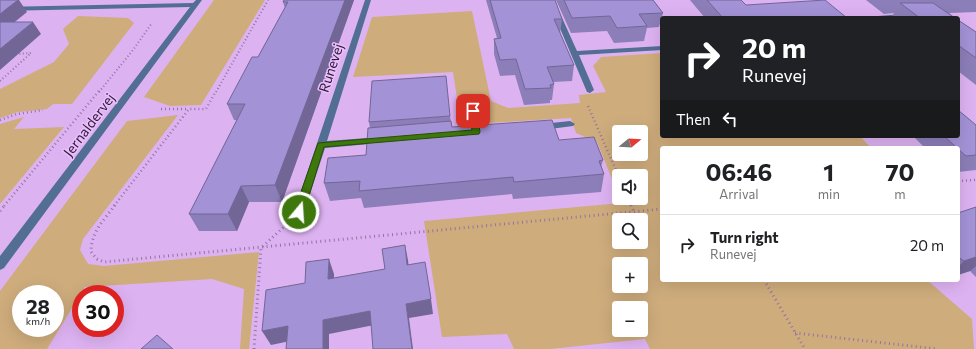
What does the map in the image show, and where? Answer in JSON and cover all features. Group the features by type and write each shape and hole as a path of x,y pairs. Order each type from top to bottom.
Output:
{"street":[{"path":"69,8 78,0"},
{"name":"Runevej","path":"299,212 368,0"},
{"path":"551,0 590,90"},
{"path":"0,9 198,3"},
{"name":"Jernaldervej","path":"0,265 198,3"},
{"path":"575,53 660,48"},
{"path":"473,111 476,132"},
{"path":"531,128 570,124"},
{"path":"321,145 391,139"}],"path":[{"path":"161,109 206,109 268,0"},
{"path":"0,211 133,50 165,5"},
{"path":"0,81 31,53 15,54"},
{"path":"590,90 582,91 616,169"},
{"path":"189,109 96,230 91,241 91,252 97,259 104,262 660,209"},
{"path":"0,120 17,114 43,110"},
{"path":"960,181 976,180"},
{"path":"631,205 634,212"},
{"path":"254,349 261,248 299,212"},
{"path":"765,282 804,349"},
{"path":"795,332 938,349"}],"shaded area":[{"path":"214,0 265,0 201,105 170,106 144,97"},
{"path":"472,11 491,101 508,108 580,103 579,95 606,92 593,66 601,57 660,53 660,138 862,138 869,146 660,146 660,282 929,282 972,319 974,349 650,349 645,339 550,349 514,349 507,334 442,337 424,221 612,204 648,205 648,169 612,169 612,179 597,142 576,133 571,118 488,123 484,109 459,111 453,72 353,77 372,17"},
{"path":"78,16 128,18 134,23 72,104 53,104 47,109 18,112 0,118 0,89 54,62 69,44 63,29"},
{"path":"178,115 83,239 80,250 88,264 104,266 259,252 249,349 240,349 244,289 212,279 117,285 72,285 72,308 64,321 64,285 12,285 12,337 54,337 47,349 0,349 0,291 127,121"},
{"path":"24,117 14,129 64,127 0,204 0,124"}],"building":[{"path":"0,0 18,0 0,14"},
{"path":"284,0 345,0 275,185 241,186 228,214 189,214 245,104 227,104 252,57 258,57 288,2 283,2"},
{"path":"490,0 555,0 562,19 554,19 574,65 547,67 554,84 550,85 551,88 525,89 516,59 500,60 494,39 501,38"},
{"path":"564,0 653,0 663,13 639,14 647,26 617,28 610,16 572,18"},
{"path":"707,0 741,0 746,5 825,0 845,16 721,16"},
{"path":"900,3 933,3 952,16 917,16"},
{"path":"960,21 976,32 976,58 960,46"},
{"path":"0,22 33,22 0,49"},
{"path":"446,76 450,116 369,122 372,81"},
{"path":"960,112 976,125 976,155 966,156 960,151 960,146 955,146 946,138 960,138"},
{"path":"552,120 559,140 594,137 603,160 599,161 604,174 514,182 513,177 359,191 360,181 324,183 328,158 366,155 368,128 451,121 452,127"},
{"path":"976,207 976,257 964,261 960,258 960,212"},
{"path":"405,245 407,265 425,262 431,299 406,304 412,349 373,349 370,311 323,320 323,349 286,349 288,326 262,331 266,290 305,283 306,262 329,259 328,279 385,269 382,249"},
{"path":"157,335 173,349 141,349"}],"route":[{"path":"299,212 321,145 476,132 473,111"}]}
